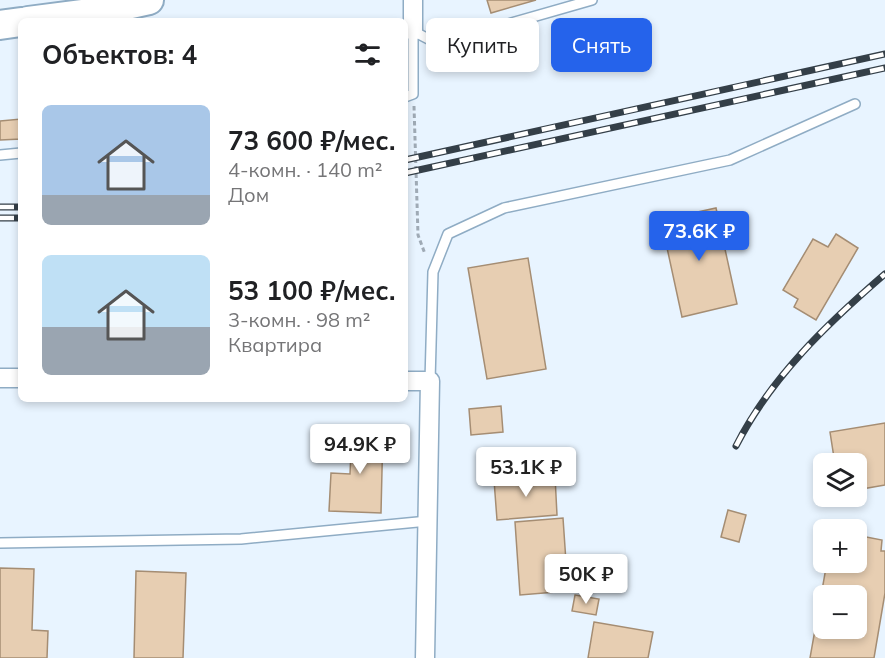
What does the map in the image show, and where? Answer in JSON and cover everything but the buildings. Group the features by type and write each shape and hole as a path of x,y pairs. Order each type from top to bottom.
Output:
{"main road":[{"path":"49,18 149,0"},
{"path":"0,25 18,22"}],"street":[{"path":"413,0 413,31"},
{"path":"0,378 18,378"},
{"path":"408,381 430,381 425,658"}],"lane":[{"path":"409,96 413,31 438,44 592,0"},
{"path":"430,381 433,272 448,234 504,208 730,160 855,104"},
{"path":"0,155 18,153"},
{"path":"0,543 241,540 428,521"}],"path":[{"path":"409,96 418,235 433,272"}],"railway":[{"path":"408,159 885,54"},
{"path":"408,172 885,68"},
{"path":"0,207 18,207"},
{"path":"0,218 18,218"},
{"path":"736,446 750,421 783,374 842,312 885,274"}]}
